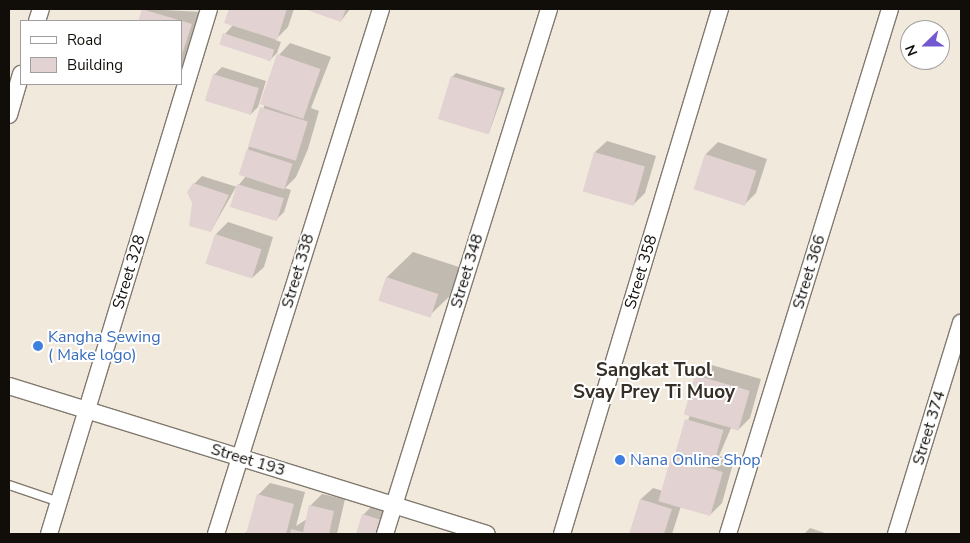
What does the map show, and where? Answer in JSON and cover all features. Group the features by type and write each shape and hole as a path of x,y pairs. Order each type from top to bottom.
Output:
{"street":[{"name":"Street 328","path":"49,534 210,9"},
{"name":"Street 338","path":"216,534 381,9"},
{"name":"Street 348","path":"385,534 549,9"},
{"name":"Street 358","path":"562,534 720,9"},
{"name":"Street 366","path":"728,534 890,9"},
{"path":"9,115 20,77"},
{"name":"Street 374","path":"896,534 961,323"},
{"name":"Street 193","path":"9,386 487,534"}],"lane":[{"path":"9,485 59,502"}],"building":[{"path":"142,9 179,20 138,20"},
{"path":"229,9 287,9 277,40 224,23"},
{"path":"304,9 346,9 341,22"},
{"path":"182,21 192,24 182,54"},
{"path":"223,33 274,50 271,61 219,44"},
{"path":"277,54 320,69 303,119 260,104"},
{"path":"213,74 259,88 251,115 205,101"},
{"path":"451,76 502,91 489,135 438,119"},
{"path":"260,107 308,122 296,161 248,146"},
{"path":"247,149 293,164 284,190 239,175"},
{"path":"594,152 645,167 634,206 583,191"},
{"path":"705,154 756,171 745,206 694,189"},
{"path":"193,183 229,195 211,232 189,226 192,203 187,192"},
{"path":"237,184 284,198 277,221 230,207"},
{"path":"215,234 262,249 252,279 205,263"},
{"path":"386,277 438,294 431,318 378,301"},
{"path":"695,375 750,391 738,430 684,414"},
{"path":"685,419 723,430 714,463 676,452"},
{"path":"671,457 723,472 710,516 658,501"},
{"path":"257,494 294,504 286,534 246,534"},
{"path":"640,499 672,509 664,534 629,534"},
{"path":"309,505 334,511 329,534 290,534 291,529 303,532"},
{"path":"362,514 385,521 381,534 356,534"}],"place":[{"name":"Kangha Sewing ( Make logo)","path":"38,346"},
{"name":"Nana Online Shop","path":"620,460"}],"district":[{"name":"Sangkat Tuol Svay Prey Ti Muoy","path":"654,382"}]}
